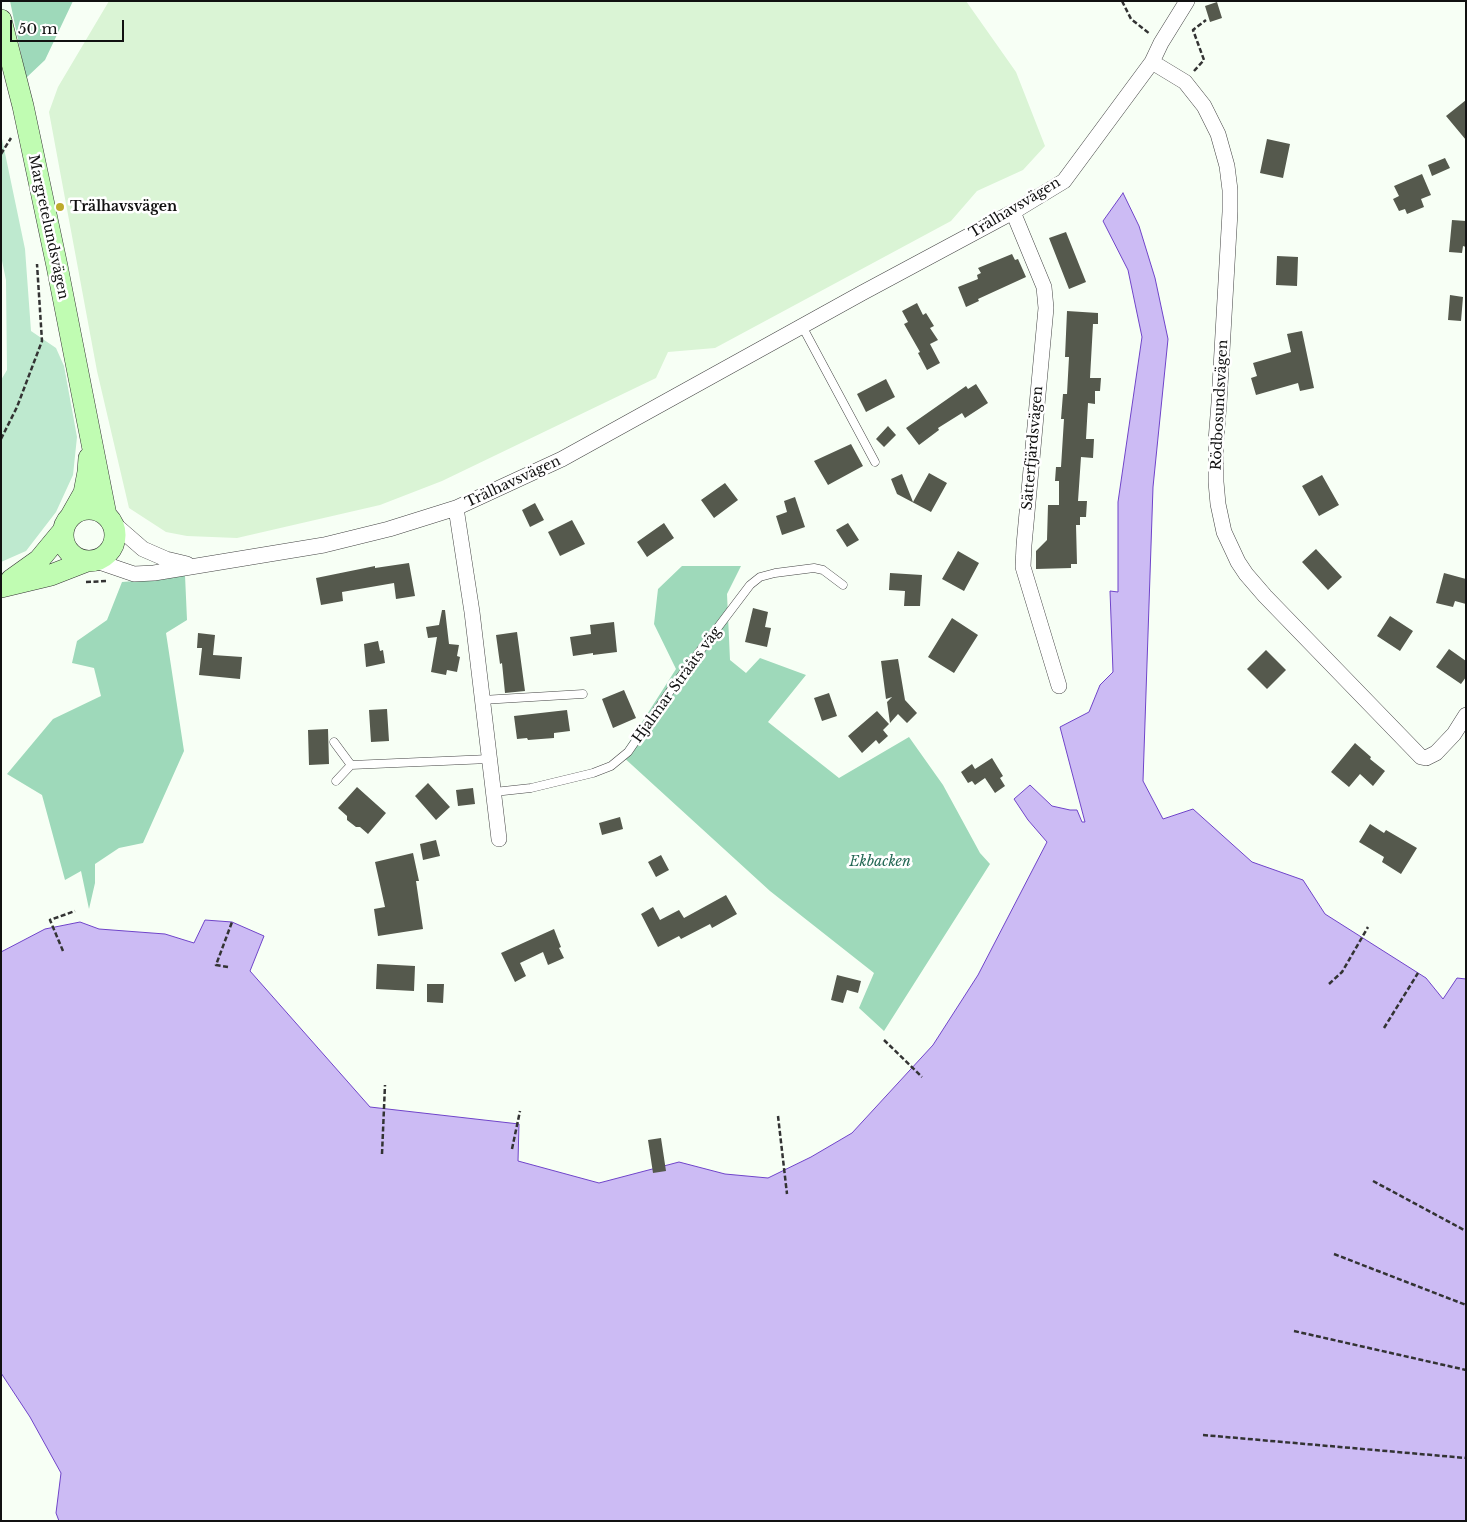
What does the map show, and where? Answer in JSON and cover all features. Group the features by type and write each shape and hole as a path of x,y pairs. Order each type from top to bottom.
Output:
{"street":[{"name":"Trälhavsvägen","path":"91,561 134,574 154,573 324,545 388,529 456,508 562,459 1012,212 1064,181 1152,62 1187,1"},
{"name":"Margretelundsvägen","path":"1,20 23,106 109,519"},
{"name":"Rödbosundsvägen","path":"1152,62 1185,82 1204,106 1218,134 1227,166 1230,190 1230,221 1216,441 1218,504 1224,532 1230,547 1246,574 1265,596 1421,757 1426,758 1436,753 1454,734 1466,715"},
{"name":"Sätterfjärdsvägen","path":"1012,212 1044,287 1046,308 1023,567 1059,686"},
{"name":"Margretelundsvägen","path":"1,587 39,560 67,523 84,493 91,436"},
{"path":"456,508 472,612 499,839"},
{"path":"87,509 98,510 109,519 115,536 113,545 108,553 91,561 78,559 67,549 63,540 67,523 78,511 87,509"},
{"name":"Trälhavsvägen","path":"109,519 143,549 166,559 196,566"},
{"name":"Margretelundsvägen","path":"1,587 51,575 91,561"}],"lane":[{"path":"802,326 875,462"},
{"name":"Hjalmar Strååts väg","path":"494,792 531,788 592,773 611,766 628,752 675,684 750,586 760,577 814,568 823,570 843,585"},
{"path":"482,700 583,694"},
{"path":"334,742 351,765"},
{"path":"336,781 351,765 489,759"}],"path":[{"path":"1122,1 1131,19 1162,43"},
{"path":"1185,82 1204,60 1193,30 1206,20"},
{"path":"1,154 16,134"},
{"path":"1,439 17,407 42,341 37,264"},
{"path":"63,951 50,920 75,911"},
{"path":"228,968 216,965 232,922"},
{"path":"1329,984 1342,972 1368,928"},
{"path":"1384,1028 1418,972"},
{"path":"884,1040 922,1077"},
{"path":"382,1154 385,1085"},
{"path":"512,1149 520,1110"},
{"path":"778,1116 787,1194"},
{"path":"1373,1181 1466,1232"},
{"path":"1334,1254 1466,1305"},
{"path":"1294,1331 1466,1370"},
{"path":"1203,1435 1466,1458"}],"green space":[{"path":"10,1 73,1 45,60 26,78"},
{"path":"109,1 966,1 1016,72 1045,146 1023,170 977,191 951,221 715,348 668,352 656,378 442,481 380,505 237,538 187,536 166,532 129,508 97,371 49,112 58,87"},
{"path":"1,134 25,249 31,331 56,348 64,366 77,437 73,475 56,512 26,551 1,562 1,380 7,370 6,280 1,256"},
{"name":"Ekbacken","path":"682,566 741,566 727,594 730,660 746,673 760,658 806,675 768,722 839,778 909,737 943,785 980,853 990,864 884,1031 859,1008 874,973 770,891 621,755 676,669 654,624 658,589"},
{"path":"185,575 187,620 166,633 184,751 143,843 119,848 95,864 95,883 89,909 81,871 65,880 42,795 7,774 53,719 101,696 94,668 72,663 77,641 107,620 122,582"}],"shaded area":[{"path":"1123,193 1139,226 1155,278 1168,339 1153,487 1143,781 1163,819 1193,809 1252,862 1303,880 1325,914 1426,978 1443,999 1457,978 1466,979 1466,1521 59,1521 56,1513 61,1473 30,1417 1,1373 1,952 45,929 80,922 99,929 165,934 194,943 205,920 232,922 264,936 250,971 370,1107 519,1124 518,1161 599,1183 679,1162 725,1174 768,1178 811,1157 852,1133 933,1045 978,975 1047,842 1028,820 1014,799 1030,785 1052,806 1077,810 1082,822 1085,822 1060,727 1089,712 1100,685 1113,672 1110,591 1118,592 1118,502 1142,337 1128,270 1103,221"}],"building":[{"path":"1217,2 1222,18 1210,22 1205,6"},
{"path":"1466,100 1466,140 1446,116"},
{"path":"1267,139 1290,144 1283,178 1260,173"},
{"path":"1445,158 1450,168 1432,176 1428,165"},
{"path":"1422,174 1431,195 1421,199 1424,207 1407,214 1405,209 1399,211 1393,199 1399,196 1394,186"},
{"path":"1452,220 1466,221 1466,247 1463,246 1462,253 1449,252"},
{"path":"1066,232 1086,282 1069,289 1049,238"},
{"path":"1012,254 1015,260 1018,259 1026,277 978,299 979,301 966,307 958,287 978,279 977,275 981,273 978,268"},
{"path":"1277,256 1298,257 1297,286 1276,285"},
{"path":"1450,295 1463,297 1461,321 1448,320"},
{"path":"917,303 923,315 926,313 934,326 930,328 938,340 930,344 940,363 927,370 918,353 920,352 904,324 908,322 902,311"},
{"path":"1067,311 1098,313 1098,324 1093,324 1090,378 1101,378 1100,391 1095,391 1095,404 1088,403 1086,439 1094,439 1093,458 1081,457 1078,501 1087,501 1086,517 1080,517 1080,525 1076,525 1077,564 1071,564 1071,568 1036,569 1036,551 1047,540 1048,505 1059,505 1059,481 1055,481 1056,467 1061,467 1064,419 1061,419 1063,394 1067,394 1069,357 1065,357"},
{"path":"1302,331 1314,388 1300,391 1298,383 1256,395 1251,378 1257,376 1253,363 1291,352 1287,334"},
{"path":"886,379 895,397 866,412 857,394"},
{"path":"976,384 988,403 965,418 962,413 938,428 939,430 919,445 906,428 966,386 968,389"},
{"path":"888,426 896,435 884,447 876,439"},
{"path":"851,444 863,466 828,485 814,461"},
{"path":"929,473 947,483 931,512 897,494 891,479 902,474 913,502"},
{"path":"1322,475 1339,505 1319,516 1302,486"},
{"path":"725,483 738,500 714,518 701,500"},
{"path":"795,497 805,527 782,535 776,516 787,512 784,501"},
{"path":"535,503 544,520 530,527 522,510"},
{"path":"572,520 585,544 560,556 548,532"},
{"path":"664,523 674,538 647,557 637,542"},
{"path":"848,523 859,540 847,547 836,530"},
{"path":"1316,549 1342,577 1328,590 1302,562"},
{"path":"958,551 979,563 964,591 942,579"},
{"path":"409,563 415,596 396,599 394,583 342,592 343,601 321,605 316,578 375,566 375,568"},
{"path":"890,573 922,575 920,606 904,606 905,591 889,590"},
{"path":"1444,573 1466,579 1466,604 1455,601 1453,607 1436,603"},
{"path":"753,608 768,612 765,627 771,628 767,647 745,642"},
{"path":"442,610 445,610 449,644 459,645 457,656 460,657 457,672 447,670 446,675 431,672 437,637 428,638 426,627 439,625"},
{"path":"1390,616 1413,631 1400,651 1377,636"},
{"path":"952,618 978,635 954,673 928,657"},
{"path":"614,622 617,652 573,656 570,637 591,634 590,625"},
{"path":"517,632 525,691 505,693 502,663 500,664 496,635"},
{"path":"198,633 215,635 213,655 242,657 240,679 199,675 202,648 197,648"},
{"path":"378,641 380,651 383,650 385,663 366,667 364,644"},
{"path":"1449,649 1466,661 1466,677 1461,684 1436,667"},
{"path":"1266,650 1286,670 1267,689 1247,669"},
{"path":"898,659 905,700 917,713 907,723 898,714 890,723 887,702 892,697 886,699 881,661"},
{"path":"624,690 636,718 613,728 602,699"},
{"path":"829,693 837,716 822,721 814,698"},
{"path":"387,709 389,741 371,742 369,710"},
{"path":"567,710 570,731 554,733 554,738 517,739 514,716"},
{"path":"877,711 889,724 883,730 888,736 879,744 876,740 862,753 848,736"},
{"path":"328,729 329,764 309,765 308,730"},
{"path":"1355,743 1385,771 1373,786 1360,774 1349,787 1331,772"},
{"path":"992,758 1003,776 1000,778 1005,786 995,793 985,778 975,785 972,781 968,783 961,772 972,764 975,769"},
{"path":"428,783 450,807 436,820 415,796"},
{"path":"357,787 386,813 368,834 347,820 347,816 338,808"},
{"path":"473,788 475,804 458,806 456,790"},
{"path":"620,817 623,829 602,835 599,823"},
{"path":"1370,824 1384,833 1386,830 1417,848 1401,874 1382,862 1384,857 1359,842"},
{"path":"436,840 440,856 423,860 420,844"},
{"path":"413,853 419,881 416,881 423,929 378,936 374,909 385,907 375,862"},
{"path":"661,855 669,870 656,877 648,862"},
{"path":"726,895 737,914 712,928 710,924 681,939 679,936 658,947 641,914 653,907 660,920 679,910 684,918"},
{"path":"554,929 564,958 548,965 543,952 520,963 526,976 515,982 501,953"},
{"path":"377,964 415,966 414,991 376,989"},
{"path":"837,975 861,981 858,993 847,990 843,1003 831,1000"},
{"path":"427,984 444,984 443,1003 427,1002"},
{"path":"661,1138 666,1171 653,1173 648,1140"}],"place":[{"name":"Trälhavsvägen","path":"60,207"}]}
